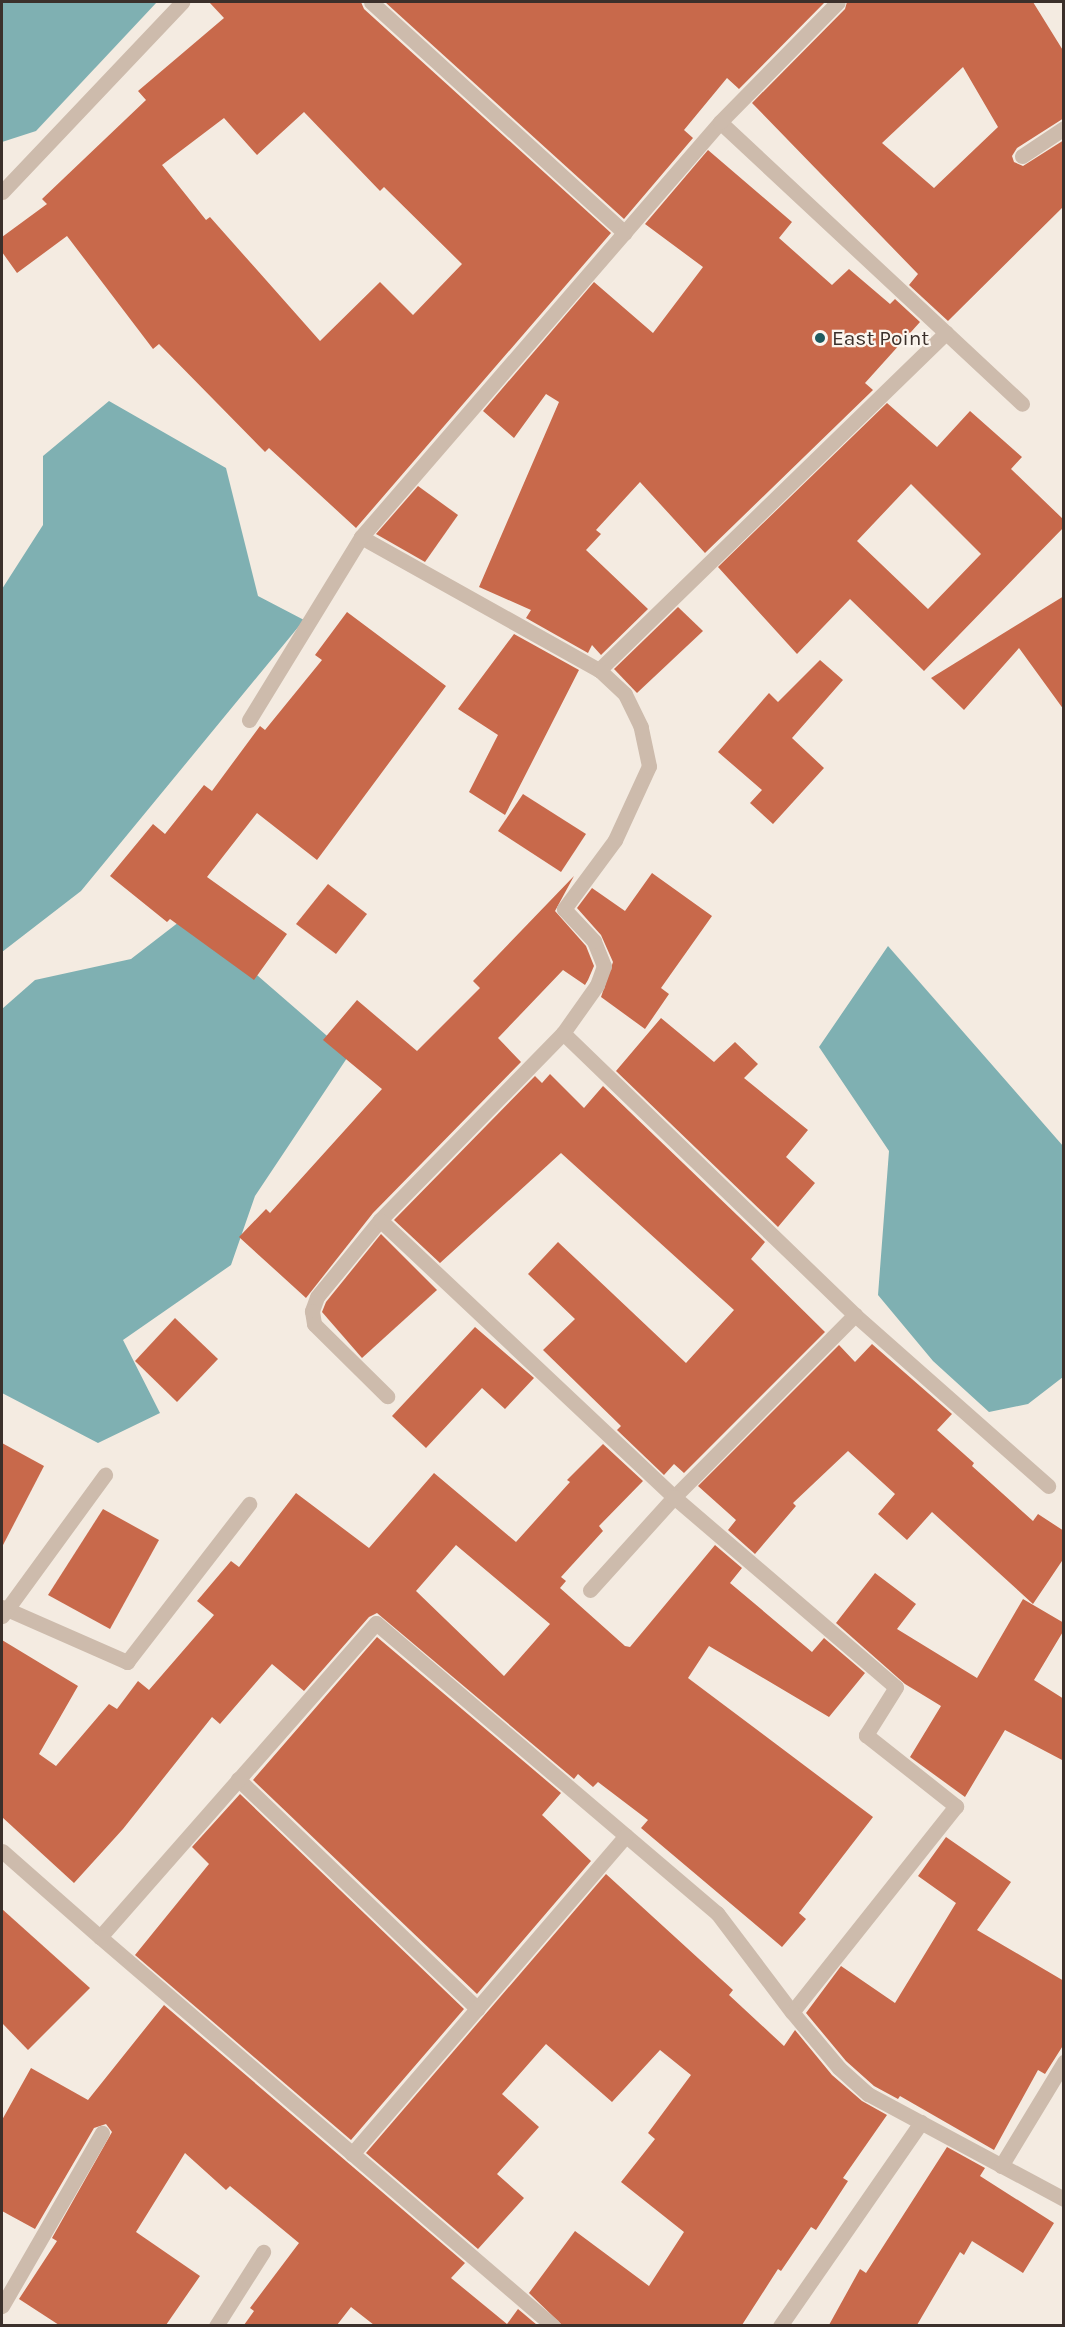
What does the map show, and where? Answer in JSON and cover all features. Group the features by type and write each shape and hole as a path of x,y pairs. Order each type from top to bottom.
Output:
{"street":[{"path":"2,192 182,2"},
{"path":"371,2 625,233"},
{"path":"249,720 361,537 720,122 838,2"},
{"path":"720,122 1022,404"},
{"path":"1022,156 1064,128"},
{"path":"599,670 946,332"},
{"path":"361,537 599,670 625,694 641,727 649,766 615,840 564,909 594,941 604,966 597,985 563,1033 380,1220 317,1297 312,1311 314,1324 387,1396"},
{"path":"563,1033 855,1314 1048,1486"},
{"path":"380,1220 674,1497 896,1687 866,1735 956,1806 792,2012"},
{"path":"590,1590 674,1497 855,1314"},
{"path":"105,1475 3,1611 127,1662 249,1504"},
{"path":"100,1937 376,1623 717,1913 792,2012 839,2068 868,2094 1064,2199"},
{"path":"238,1779 478,2009"},
{"path":"352,2154 626,1836"},
{"path":"2,1851 352,2154 554,2325"},
{"path":"1001,2166 1064,2062"},
{"path":"780,2325 921,2122"},
{"path":"2,2306 102,2133"},
{"path":"216,2325 263,2252"}],"water":[{"path":"2,2 157,2 36,131 2,142"},
{"path":"109,401 226,468 258,596 304,620 81,891 2,952 2,589 43,525 43,456"},
{"path":"188,915 349,1055 255,1196 231,1265 123,1340 160,1413 98,1443 2,1393 2,1009 35,980 131,959"},
{"path":"888,946 1063,1146 1063,1377 1028,1404 989,1412 933,1361 878,1295 889,1151 819,1047"}],"building":[{"path":"209,2 361,2 364,9 611,233 356,528 269,448 265,452 159,344 153,349 67,236 17,273 2,252 2,237 47,204 42,199 146,100 138,91 224,18","holes":["304,112 380,191 384,187 462,264 413,315 380,282 320,341 210,217 206,220 162,165 224,118 257,155"]},
{"path":"385,2 825,2 739,89 727,78 684,130 693,138 624,219"},
{"path":"847,2 1033,2 1064,52 1064,118 1017,148 1012,156 1014,162 1023,166 1064,140 1064,206 948,321 909,285 918,274 752,103 845,9","holes":["963,67 998,127 934,188 882,143"]},
{"path":"708,150 792,222 779,238 832,285 849,269 890,304 895,299 920,322 865,383 873,390 705,553 640,482 596,530 601,534 586,550 648,609 601,655 592,645 588,653 526,618 531,610 479,587 559,402 546,394 514,438 483,411 594,282 653,333 703,267 645,224"},
{"path":"887,403 937,447 970,411 1022,457 1011,469 1064,520 1064,527 924,671 850,599 797,654 718,567","holes":["911,484 981,554 928,609 857,541"]},
{"path":"418,486 458,515 425,562 376,534"},
{"path":"1064,596 1064,710 1019,648 964,710 931,678"},
{"path":"678,607 703,631 637,693 614,669"},
{"path":"347,612 446,686 317,860 257,813 207,877 287,934 254,980 170,919 167,922 110,876 153,824 165,834 204,785 212,791 260,726 265,730 322,660 315,655"},
{"path":"514,634 579,670 505,815 469,792 498,735 458,709"},
{"path":"820,660 843,680 792,738 824,768 773,824 750,803 762,790 718,752 769,693 778,702"},
{"path":"523,794 586,834 561,872 498,831"},
{"path":"652,873 712,916 661,988 669,994 645,1029 601,997 613,962 601,935 577,908 592,888 625,911"},
{"path":"574,876 555,911 586,946 594,966 585,985 563,970 498,1038 521,1062 373,1213 306,1298 239,1237 266,1209 270,1213 382,1089 323,1040 357,1000 417,1051 480,988 473,981"},
{"path":"328,884 367,914 336,954 296,924"},
{"path":"661,1018 714,1062 735,1042 758,1064 744,1078 808,1130 786,1157 815,1183 778,1227 616,1071"},
{"path":"550,1074 584,1108 603,1086 765,1242 751,1259 825,1332 684,1473 674,1464 664,1475 617,1430 621,1426 543,1350 575,1319 528,1274 558,1242 686,1363 734,1310 561,1153 440,1263 394,1220 535,1076 542,1083"},
{"path":"381,1234 437,1290 362,1358 322,1312 326,1302"},
{"path":"175,1318 218,1359 177,1402 135,1361"},
{"path":"475,1327 534,1378 505,1409 482,1388 426,1448 392,1416"},
{"path":"872,1344 952,1414 937,1430 974,1463 972,1466 1033,1521 1038,1514 1064,1531 1064,1558 1033,1604 932,1512 907,1540 878,1514 895,1494 848,1451 793,1503 796,1506 755,1554 728,1530 736,1520 698,1486 839,1345 855,1362"},
{"path":"2,1443 44,1466 2,1547"},
{"path":"603,1444 643,1481 599,1526 603,1531 561,1577 566,1581 560,1588 625,1646 630,1647 715,1545 742,1568 730,1583 812,1652 824,1638 865,1673 829,1717 709,1646 688,1678 873,1817 799,1913 806,1919 782,1947 641,1828 648,1820 598,1782 593,1787 578,1774 574,1779 377,1613 369,1617 304,1691 272,1664 220,1724 212,1717 123,1829 74,1883 2,1817 2,1640 78,1686 39,1754 56,1766 109,1704 117,1709 138,1681 149,1690 214,1615 197,1601 231,1561 239,1567 296,1493 369,1548 434,1473 516,1542 570,1482 567,1480","holes":["456,1545 550,1624 504,1676 416,1591"]},
{"path":"103,1509 159,1540 110,1629 48,1595"},
{"path":"875,1573 916,1604 897,1629 977,1678 1023,1599 1064,1623 1064,1630 1034,1680 1064,1699 1064,1761 1005,1730 965,1797 910,1757 941,1706 905,1684 836,1623"},
{"path":"377,1637 561,1793 542,1815 591,1861 477,1994 253,1780"},
{"path":"240,1794 464,2009 351,2140 135,1955 209,1864 192,1847"},
{"path":"946,1837 1011,1882 977,1930 1064,1981 1064,2044 1045,2074 1038,2070 994,2150 900,2096 898,2099 874,2086 846,2061 806,2013 841,1966 895,2003 956,1903 918,1876"},
{"path":"606,1874 733,1990 729,1995 784,2046 795,2030 832,2075 862,2101 887,2115 843,2178 848,2181 816,2230 811,2227 781,2271 778,2269 742,2325 562,2325 529,2293 575,2231 649,2286 684,2232 621,2182 655,2139 648,2133 691,2075 660,2050 612,2102 546,2044 502,2094 539,2127 497,2174 524,2198 478,2249 366,2153"},
{"path":"2,1909 90,1988 28,2050 2,2023"},
{"path":"164,2005 465,2263 451,2278 507,2324 518,2309 537,2325 374,2325 351,2307 337,2325 244,2325 254,2311 250,2308 299,2243 230,2186 226,2190 185,2153 136,2232 200,2276 166,2325 59,2325 19,2299 57,2241 52,2238 112,2132 106,2124 94,2128 35,2229 2,2211 2,2120 31,2068 88,2100"},
{"path":"947,2147 985,2168 980,2176 1054,2223 1023,2273 972,2241 964,2255 960,2252 917,2325 829,2325 860,2269 866,2273"}],"place":[{"name":"East Point","path":"820,338"}]}
